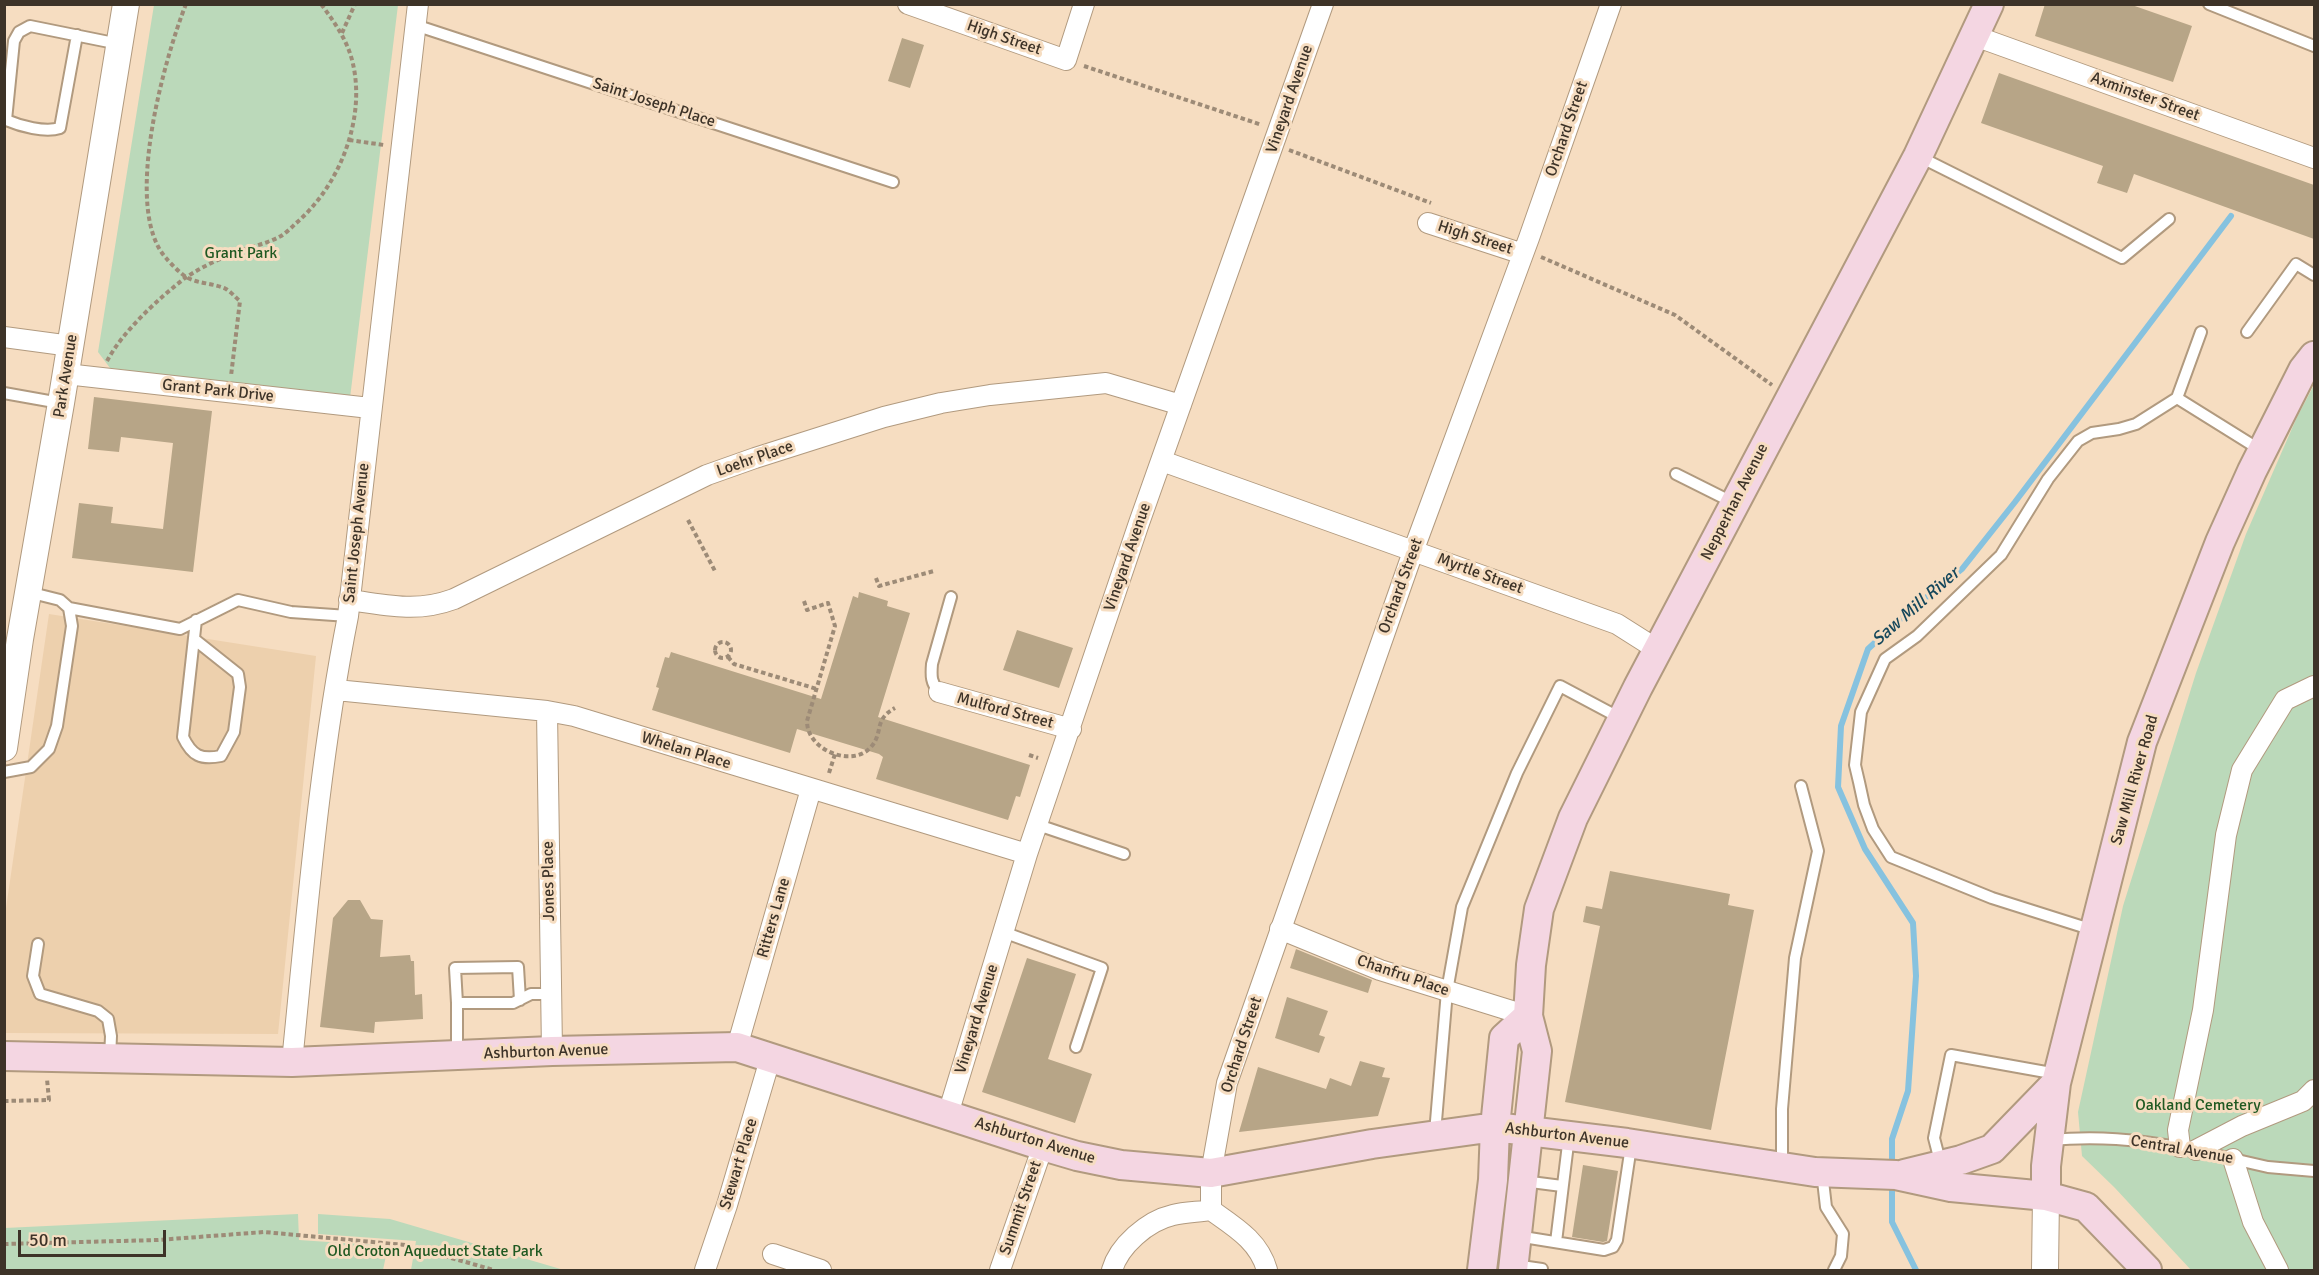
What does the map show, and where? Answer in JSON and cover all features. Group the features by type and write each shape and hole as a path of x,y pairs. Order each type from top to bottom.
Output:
{"main road":[{"name":"Nepperhan Avenue","path":"1513,1268 1537,1051 1528,1016 1531,965 1539,909 1573,818 1789,398 1918,156 1989,4"},
{"name":"Saw Mill River Road","path":"2046,1196 2046,1166 2057,1078 2142,742 2220,542 2262,451 2304,370 2314,356"},
{"path":"1482,1270 1493,1180 1504,1038 1528,1016"},
{"name":"Ashburton Avenue","path":"4,1056 292,1062 552,1051 737,1047 771,1056 1042,1146 1120,1165 1211,1173 1372,1144 1496,1127 1632,1144 1782,1168 1896,1175 1951,1187 2046,1196 2086,1207 2147,1270"},
{"path":"1896,1175 1961,1161 1992,1149 2057,1078"}],"street":[{"name":"Park Avenue","path":"4,748 126,4"},
{"name":"Saint Joseph Avenue","path":"292,1062 306,922 349,608 370,408 418,4"},
{"name":"High Street","path":"908,4 1066,60"},
{"path":"1066,60 1084,4"},
{"name":"Vineyard Avenue","path":"948,1114 1027,854 1181,405 1323,4"},
{"name":"Orchard Street","path":"1211,1210 1211,1173 1227,1083 1414,549 1611,4"},
{"name":"Axminster Street","path":"1975,36 2314,158"},
{"name":"High Street","path":"1428,223 1523,252"},
{"path":"4,337 71,346"},
{"name":"Grant Park Drive","path":"66,374 370,408"},
{"name":"Loehr Place","path":"349,608 412,608 433,606 454,599 707,475 864,423 941,403 1047,388 1106,383 1181,405"},
{"name":"Myrtle Street","path":"1162,461 1414,549 1617,624 1658,650"},
{"path":"2314,686 2285,700 2242,770 2226,835 2203,1010 2178,1130 2188,1149 2303,1101 2314,1090"},
{"name":"Whelan Place","path":"336,690 547,711 574,716 1027,854"},
{"name":"Mulford Street","path":"939,692 1071,729"},
{"name":"Jones Place","path":"547,711 552,1051"},
{"name":"Ritters Lane","path":"737,1047 811,789"},
{"name":"Chanfru Place","path":"1280,929 1380,970 1528,1016"},
{"name":"Stewart Place","path":"705,1270 727,1205 771,1056"},
{"name":"Summit Street","path":"1000,1270 1042,1146"},
{"path":"2233,1158 2253,1222 2278,1270"},
{"path":"2045,1270 2046,1196"},
{"path":"1112,1270 1115,1259 1143,1229 1172,1215 1211,1210 1245,1235 1263,1256 1267,1270"},
{"path":"773,1254 820,1270"}],"lane":[{"path":"2210,4 2314,46"},
{"name":"Saint Joseph Place","path":"415,25 893,182"},
{"path":"77,35 60,128 55,130 6,120 14,41 19,32 30,26 77,35 119,44"},
{"path":"1918,156 2122,258 2169,219"},
{"path":"2247,332 2296,264 2314,275"},
{"path":"2094,930 1992,897 1891,857 1873,829 1864,805 1855,765 1861,712 1884,658 1917,636 2001,555 2048,479 2078,441 2092,433 2136,424 2177,398 2200,333"},
{"path":"4,393 62,403"},
{"path":"2177,398 2262,451"},
{"path":"1676,474 1735,503"},
{"path":"28,591 60,600 69,608 180,629 238,600 291,612 349,608"},
{"path":"939,692 933,686 932,664 951,597"},
{"path":"4,772 31,767 49,749 57,726 72,626 69,608"},
{"path":"194,639 238,674 240,687 234,732 221,756 207,759 190,751 183,737 196,620"},
{"path":"1435,1136 1447,991 1462,907 1517,773 1560,687 1622,719"},
{"path":"1782,1168 1782,1109 1795,958 1818,852 1800,786"},
{"path":"1038,825 1124,854"},
{"path":"1003,932 1102,968 1076,1047"},
{"path":"38,944 33,976 40,994 98,1011 108,1019 111,1036 110,1058"},
{"path":"457,1055 455,968 518,967 520,1000"},
{"path":"457,1003 513,1003 531,994 551,994"},
{"path":"1942,1165 1934,1138 1951,1055 2057,1078"},
{"path":"1556,1242 1569,1136"},
{"name":"Central Avenue","path":"2049,1140 2138,1139 2268,1167 2314,1171"},
{"path":"1517,1236 1604,1250 1613,1247 1617,1240 1632,1144"},
{"path":"1822,1172 1826,1207 1843,1234 1841,1256 1834,1270"},
{"path":"1523,1181 1562,1186"},
{"path":"1513,1268 1542,1270"}],"path":[{"path":"186,4 173,37 151,131 147,190 151,230 164,257 187,277 227,290 240,301 229,392"},
{"path":"97,377 115,347 158,302 187,277 231,254 281,236 309,212 330,184 349,140 356,100 353,65 342,33 321,4"},
{"path":"342,33 354,4"},
{"path":"1066,60 1277,138 1414,197"},
{"path":"349,140 401,147"},
{"path":"1523,252 1675,315 1789,398"},
{"path":"688,519 716,573"},
{"path":"876,578 879,586 934,571"},
{"path":"804,601 807,610 828,603 835,620 830,649 807,721 810,737 818,746 835,753 848,755 869,749 874,744 882,718 895,708"},
{"path":"723,641 730,645 731,653 728,657 717,656 716,642 723,641"},
{"path":"728,657 734,664 817,689"},
{"path":"829,773 835,753"},
{"path":"1029,755 1038,758"},
{"path":"4,1101 49,1100 47,1073"},
{"path":"4,1245 158,1240 264,1232 405,1245 494,1270"}],"shaded area":[{"path":"49,614 316,656 278,1034 5,1033 5,915"}],"green space":[{"name":"Grant Park","path":"154,5 398,5 350,398 110,368 98,352"},
{"name":"Oakland Cemetery","path":"2314,385 2314,1270 2191,1270 2082,1156 2078,1112 2123,906 2196,673 2246,534 2297,417"},
{"name":"Old Croton Aqueduct State Park","path":"298,1214 299,1240 388,1246 383,1270 5,1270 5,1228"},
{"name":"Old Croton Aqueduct State Park","path":"318,1214 390,1219 564,1270 411,1270 416,1241 318,1234"}],"building":[{"path":"2045,4 2129,4 2192,26 2173,82 2035,36"},
{"path":"902,38 924,45 910,88 888,81"},
{"path":"1999,73 2314,185 2314,239 2134,174 2127,193 2097,183 2103,166 1981,123"},
{"path":"94,397 212,411 193,572 72,558 79,503 113,507 111,523 163,529 173,443 121,437 119,452 88,449"},
{"path":"859,592 888,601 887,606 910,613 878,717 1030,765 1020,797 1016,796 1008,820 876,779 883,757 879,754 797,729 790,753 652,710 665,657 669,658 671,652 821,699 853,596 858,598"},
{"path":"1017,630 1073,648 1059,688 1003,670"},
{"path":"1610,871 1730,894 1728,905 1754,910 1711,1130 1565,1102 1600,926 1583,922 1586,906 1602,909"},
{"path":"348,900 360,900 371,919 383,920 380,957 410,955 411,961 414,961 415,995 422,994 423,1019 375,1022 374,1033 320,1027 333,918"},
{"path":"1296,949 1372,980 1368,993 1290,968"},
{"path":"1027,958 1076,974 1048,1059 1092,1074 1075,1123 982,1092"},
{"path":"1287,997 1328,1011 1319,1035 1325,1037 1319,1053 1275,1038"},
{"path":"1360,1061 1385,1068 1382,1077 1390,1078 1378,1116 1239,1132 1258,1067 1326,1089 1330,1078 1351,1086"},
{"path":"1583,1165 1618,1171 1607,1241 1572,1237"}],"waterway":[{"name":"Saw Mill River","path":"1892,1167 1892,1139 1908,1091 1916,976 1913,923 1865,849 1838,787 1841,726 1868,649 1908,612 1962,569 2231,216"},
{"name":"Saw Mill River","path":"1892,1183 1892,1222 1916,1270"}]}
